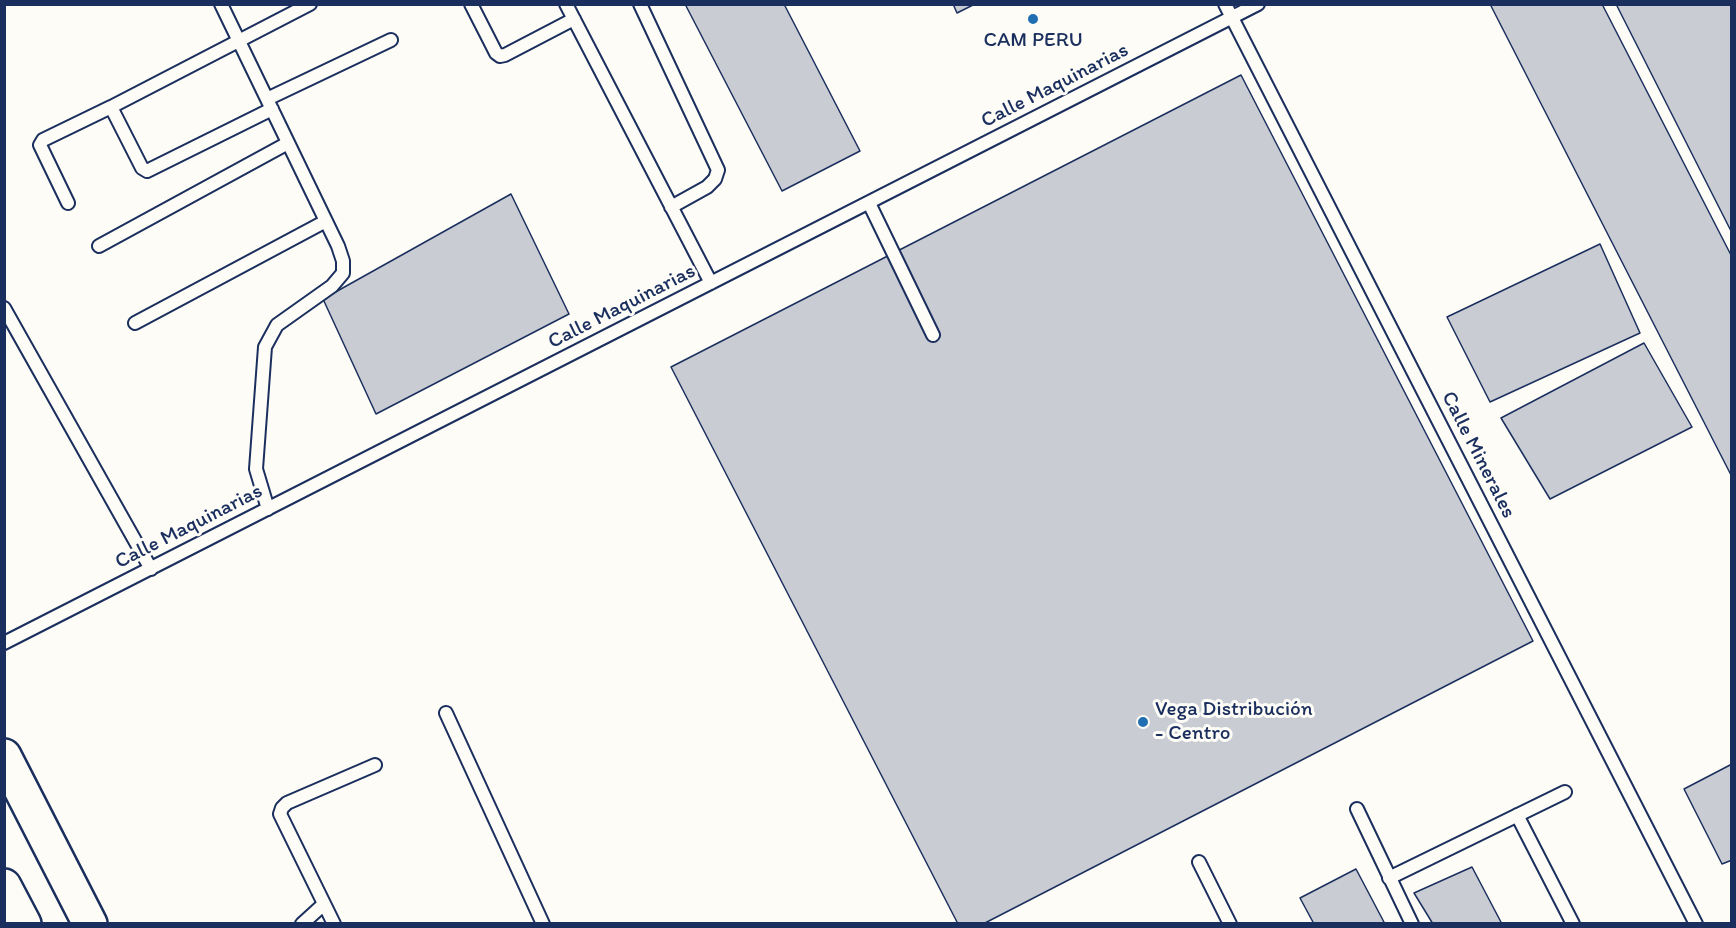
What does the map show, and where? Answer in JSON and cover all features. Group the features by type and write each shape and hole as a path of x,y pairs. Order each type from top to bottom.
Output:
{"main road":[{"path":"4,756 90,924"},
{"path":"4,885 24,924"}],"lane":[{"path":"220,4 339,246 343,261 343,273 332,286 277,325 265,347 256,469 268,509"},
{"path":"68,203 40,142 310,4"},
{"path":"471,4 496,53 500,56 574,19"},
{"path":"566,4 711,283"},
{"path":"640,4 718,170 715,179 707,187 671,207"},
{"name":"Calle Minerales","path":"1225,4 1696,924"},
{"name":"Calle Maquinarias","path":"4,644 1258,4"},
{"path":"111,107 142,168 147,171 391,40"},
{"path":"99,246 288,143"},
{"path":"869,203 933,335"},
{"path":"135,323 326,220"},
{"path":"4,308 151,569"},
{"path":"447,712 543,924"},
{"path":"334,924 280,814 287,803 375,765"},
{"path":"1389,878 1565,792"},
{"path":"1357,809 1412,924"},
{"path":"1517,815 1573,924"},
{"path":"1199,862 1230,924"},
{"path":"302,924 324,904"}],"building":[{"path":"685,4 784,4 860,151 782,191"},
{"path":"953,4 975,4 957,13"},
{"path":"1490,4 1602,4 1732,257 1732,477"},
{"path":"1616,4 1732,4 1732,233"},
{"path":"1241,75 1533,641 983,924 958,924 671,367"},
{"path":"511,194 569,314 376,414 323,299"},
{"path":"1600,244 1640,333 1490,402 1447,317"},
{"path":"1644,343 1692,427 1550,499 1501,418"},
{"path":"1732,764 1732,860 1722,864 1684,789"},
{"path":"1472,867 1502,924 1433,924 1414,893"},
{"path":"1356,869 1385,924 1314,924 1300,898"}],"place":[{"name":"CAM PERU","path":"1033,19"},
{"name":"Vega Distribución - Centro","path":"1143,722"}]}
